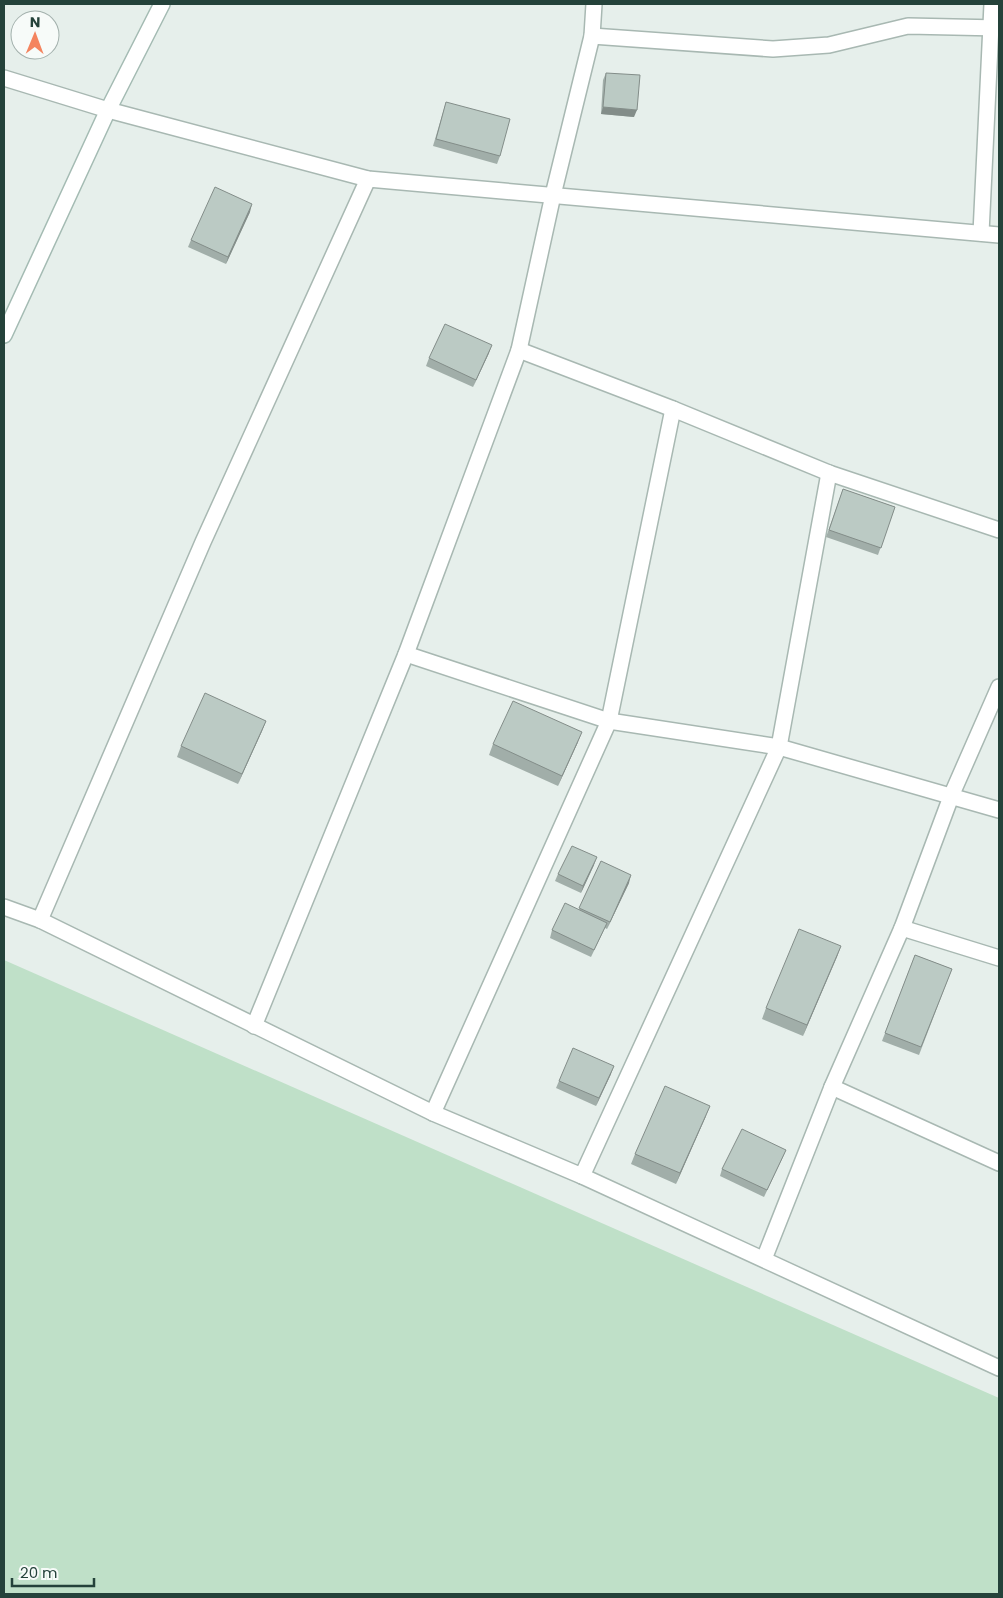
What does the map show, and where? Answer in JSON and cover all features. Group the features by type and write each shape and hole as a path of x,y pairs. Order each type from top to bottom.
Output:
{"street":[{"path":"4,335 108,110 162,4"},
{"path":"254,1026 406,654 519,350 553,195 592,36 594,4"},
{"path":"981,234 994,27 992,4"},
{"path":"592,36 773,49 828,45 908,26 994,27"},
{"path":"4,78 108,110 368,179 999,235"},
{"path":"40,920 203,542 368,179"},
{"path":"519,350 673,409 829,473 999,530"},
{"path":"433,1114 609,721 673,409"},
{"path":"582,1176 779,747 829,473"},
{"path":"406,654 609,721 779,747 952,794 999,810"},
{"path":"764,1259 832,1087 902,928 952,794 999,687"},
{"path":"4,907 40,920 433,1114 582,1176 999,1368"},
{"path":"902,928 999,958"},
{"path":"832,1087 999,1163"}],"green space":[{"path":"4,960 999,1398 999,1594 4,1594"}],"building":[{"path":"606,73 640,75 637,110 603,107"},
{"path":"446,102 510,119 500,156 436,139"},
{"path":"215,187 252,204 228,257 191,240"},
{"path":"445,324 492,345 476,380 429,358"},
{"path":"843,489 895,507 881,548 829,530"},
{"path":"205,693 266,721 242,774 181,746"},
{"path":"513,701 582,732 562,776 493,744"},
{"path":"572,846 597,857 583,886 558,874"},
{"path":"601,861 631,875 610,922 579,908"},
{"path":"565,903 607,923 594,950 552,930"},
{"path":"799,929 841,946 807,1025 766,1008"},
{"path":"915,955 952,969 921,1047 885,1033"},
{"path":"573,1048 614,1066 599,1098 559,1081"},
{"path":"665,1086 710,1106 680,1173 635,1154"},
{"path":"742,1129 786,1150 767,1190 722,1169"}]}
